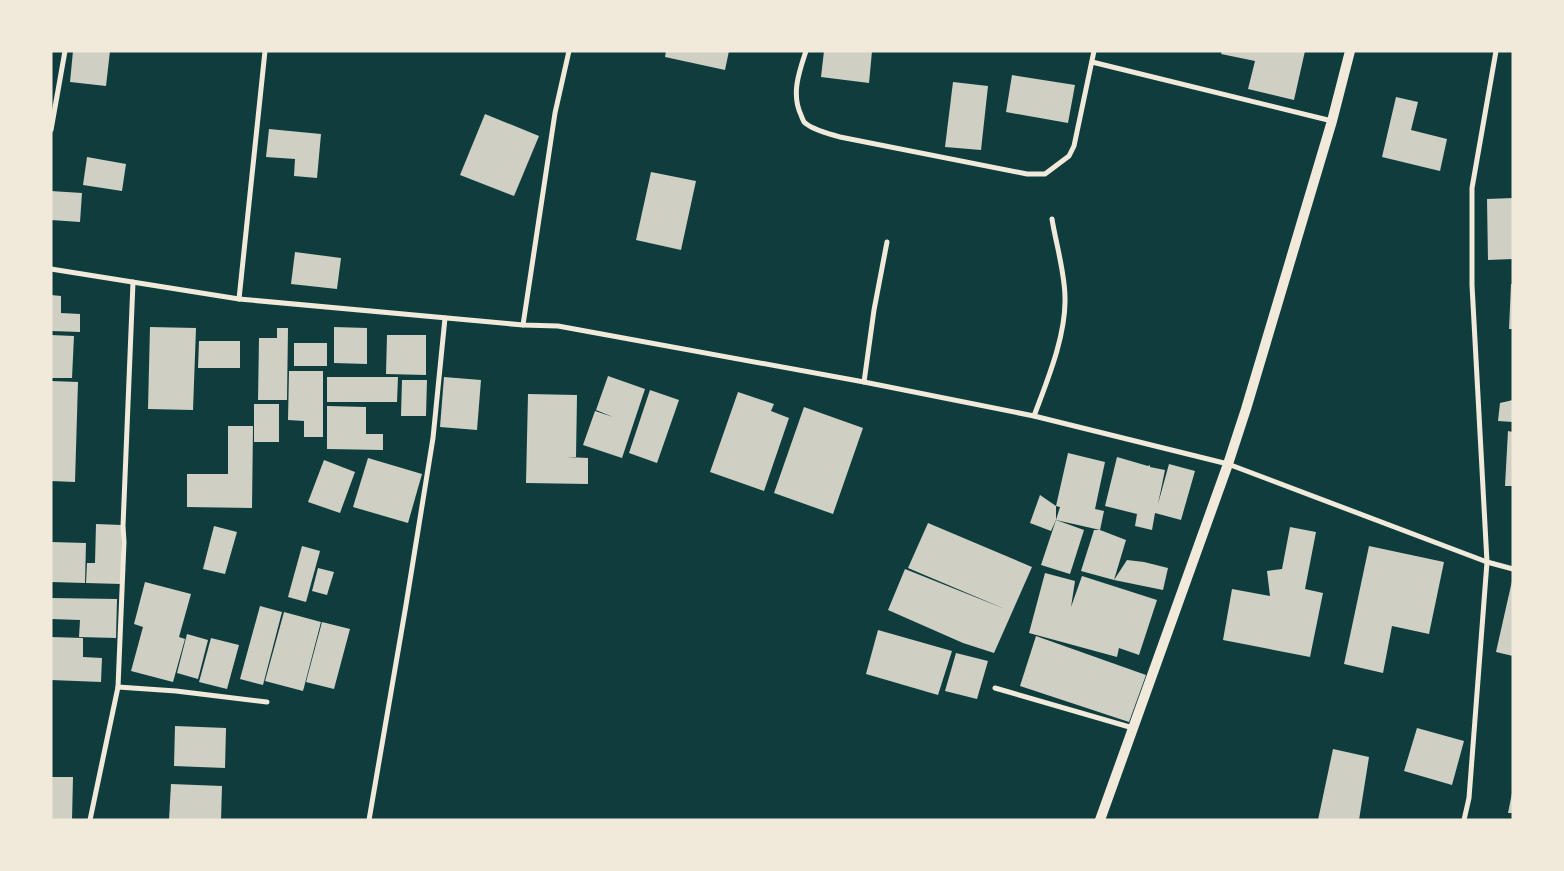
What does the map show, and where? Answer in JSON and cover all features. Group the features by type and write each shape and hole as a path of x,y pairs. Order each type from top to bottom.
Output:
{"main road":[{"path":"1100,820 1246,409 1332,121 1350,51"}],"street":[{"path":"51,130 65,51"},
{"path":"239,300 264,51"},
{"path":"523,325 555,113 570,51"},
{"path":"806,51 799,71 796,90 799,110 804,122 819,130 840,136 1027,174 1045,174 1069,156 1074,146 1094,51"},
{"path":"1464,820 1468,798 1487,562 1472,285 1472,188 1496,51"},
{"path":"1092,62 1332,121"},
{"path":"1034,416 1054,363 1064,312 1064,286 1052,219"},
{"path":"864,382 886,242"},
{"path":"51,269 239,300 523,325 558,326 864,382 1034,416 1228,464 1487,562 1513,569"},
{"path":"90,820 118,687 133,282"},
{"path":"369,820 408,596 432,438 445,318"},
{"path":"118,687 267,702"},
{"path":"995,688 1133,728"}],"building":[{"path":"73,51 110,51 106,86 70,82"},
{"path":"666,51 729,51 725,70 665,57"},
{"path":"824,51 872,51 869,83 821,77"},
{"path":"1222,51 1305,51 1294,100 1248,89 1255,61 1221,54"},
{"path":"1012,75 1075,85 1068,123 1006,112"},
{"path":"953,82 988,86 981,150 945,147"},
{"path":"1396,97 1418,102 1411,130 1447,139 1440,171 1382,157"},
{"path":"485,114 539,136 514,196 460,175"},
{"path":"269,129 321,134 317,178 294,176 295,159 266,157"},
{"path":"87,157 126,164 122,191 83,185"},
{"path":"651,172 696,181 681,250 636,240"},
{"path":"51,191 82,193 80,222 51,220"},
{"path":"1513,198 1513,259 1488,260 1487,199"},
{"path":"295,252 341,258 337,289 291,284"},
{"path":"1511,284 1513,284 1513,329 1509,329"},
{"path":"51,295 61,296 61,313 80,314 80,332 51,331"},
{"path":"150,327 196,328 193,410 148,409"},
{"path":"334,327 367,328 367,364 334,363"},
{"path":"277,328 288,328 287,400 258,400 259,338 277,338"},
{"path":"51,335 74,336 72,378 51,378"},
{"path":"387,335 426,335 426,375 386,374"},
{"path":"199,341 240,341 240,368 198,368"},
{"path":"294,343 327,343 327,366 294,366"},
{"path":"289,371 323,371 323,437 304,437 304,421 288,420"},
{"path":"608,376 645,389 622,458 583,445 595,411 613,417 596,410"},
{"path":"327,377 398,377 397,402 327,402"},
{"path":"444,377 481,380 477,430 440,427"},
{"path":"402,380 427,380 426,416 401,416"},
{"path":"51,381 78,382 75,482 51,481"},
{"path":"650,390 679,400 657,463 629,453"},
{"path":"738,392 774,404 771,411 789,418 764,491 710,472"},
{"path":"528,394 577,395 576,457 567,457 588,458 588,484 526,483"},
{"path":"1513,400 1513,422 1498,421 1500,403"},
{"path":"254,404 279,404 279,442 254,442"},
{"path":"327,406 366,407 366,434 383,434 383,450 327,449"},
{"path":"804,407 863,428 833,514 774,493"},
{"path":"228,426 253,426 252,508 187,507 187,474 228,474"},
{"path":"1508,431 1513,432 1513,486 1505,486"},
{"path":"1068,453 1105,462 1095,509 1104,511 1100,530 1056,520 1060,507 1056,506"},
{"path":"1117,457 1165,470 1158,504 1169,464 1195,471 1181,520 1155,513 1152,530 1135,526 1137,514 1105,506"},
{"path":"368,458 422,474 408,523 353,507"},
{"path":"324,460 355,472 340,513 308,502"},
{"path":"1040,495 1056,506 1056,520 1051,531 1030,523"},
{"path":"1056,520 1084,530 1070,574 1041,565"},
{"path":"928,523 1032,567 994,653 963,643 888,610 905,569 1005,609 908,568"},
{"path":"96,524 122,525 121,584 86,583 87,563 95,563"},
{"path":"214,526 237,532 225,574 203,569"},
{"path":"1290,527 1316,532 1305,589 1323,593 1310,657 1223,640 1232,589 1270,596 1267,571 1282,569"},
{"path":"1094,530 1100,530 1126,540 1114,580 1081,571"},
{"path":"51,542 86,543 85,583 51,582"},
{"path":"302,546 320,551 306,602 288,597"},
{"path":"1369,546 1444,562 1429,634 1392,626 1383,673 1344,664"},
{"path":"1127,560 1168,568 1163,590 1114,580"},
{"path":"318,568 334,572 327,595 312,591"},
{"path":"1045,573 1075,581 1071,607 1082,576 1157,600 1139,655 1119,648 1117,657 1029,633"},
{"path":"1513,581 1513,656 1496,652"},
{"path":"145,582 191,594 179,637 185,639 173,682 131,671 143,627 134,624"},
{"path":"51,598 117,599 116,638 79,637 80,620 51,619"},
{"path":"260,606 282,612 263,685 240,679"},
{"path":"284,612 321,622 303,691 265,681"},
{"path":"322,622 350,629 334,689 306,682"},
{"path":"878,630 952,651 938,695 866,674"},
{"path":"187,634 208,640 198,679 177,673"},
{"path":"1036,636 1146,675 1129,722 1020,686"},
{"path":"51,637 83,638 83,657 102,658 101,682 51,680"},
{"path":"211,638 239,645 227,689 199,682"},
{"path":"956,653 988,661 977,699 945,691"},
{"path":"175,726 226,728 225,768 174,766"},
{"path":"1417,728 1464,741 1452,785 1404,771"},
{"path":"1333,749 1369,757 1359,820 1318,820"},
{"path":"51,777 73,777 72,820 51,820"},
{"path":"171,784 222,786 221,820 169,820"},
{"path":"1512,793 1513,813 1508,813"}]}
